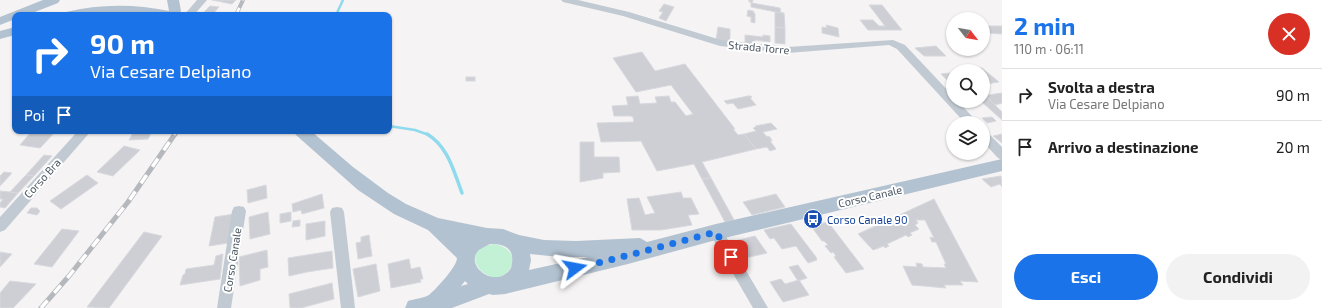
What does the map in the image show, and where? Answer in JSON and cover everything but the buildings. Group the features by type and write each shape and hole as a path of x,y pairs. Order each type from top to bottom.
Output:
{"main road":[{"path":"24,12 54,0"},
{"path":"163,0 174,10"},
{"path":"84,12 116,8 174,10"},
{"path":"0,21 12,16"},
{"path":"0,35 12,32"},
{"path":"304,134 339,165 402,210 435,225 487,236 496,236 513,242 519,248 522,256 522,264 517,276 497,285 479,283 467,272 465,260 435,225"},
{"name":"Corso Canale","path":"415,308 435,302 449,300 497,285 628,256 716,232 1002,165"},
{"path":"465,260 473,243 487,236"},
{"name":"Corso Canale","path":"513,242 531,247 568,249 668,244"},
{"name":"Corso Canale","path":"435,302 452,284 465,260"}],"street":[{"path":"192,12 202,0"},
{"name":"Strada Torre","path":"566,0 626,14 720,43 788,50 890,42 901,47 965,116"},
{"name":"Corso Bra","path":"0,226 82,134"},
{"path":"990,142 1002,155"},
{"name":"Corso Canale","path":"224,308 239,211"},
{"path":"337,212 348,308"},
{"path":"716,232 761,308"}],"green space":[{"path":"494,244 507,250 511,255 513,262 506,273 498,277 489,276 481,271 476,263 476,255 481,248"}],"waterway":[{"path":"337,12 343,0"},
{"path":"392,126 415,130 428,135"},
{"path":"428,135 440,145 445,152 453,168 462,193"}],"railway":[{"path":"237,12 243,0"},
{"path":"41,308 69,276 128,202 175,134"}],"place":[{"name":"Corso Canale 90","path":"813,219"}],"route":[{"path":"575,268 628,256 716,232 731,257"}]}
